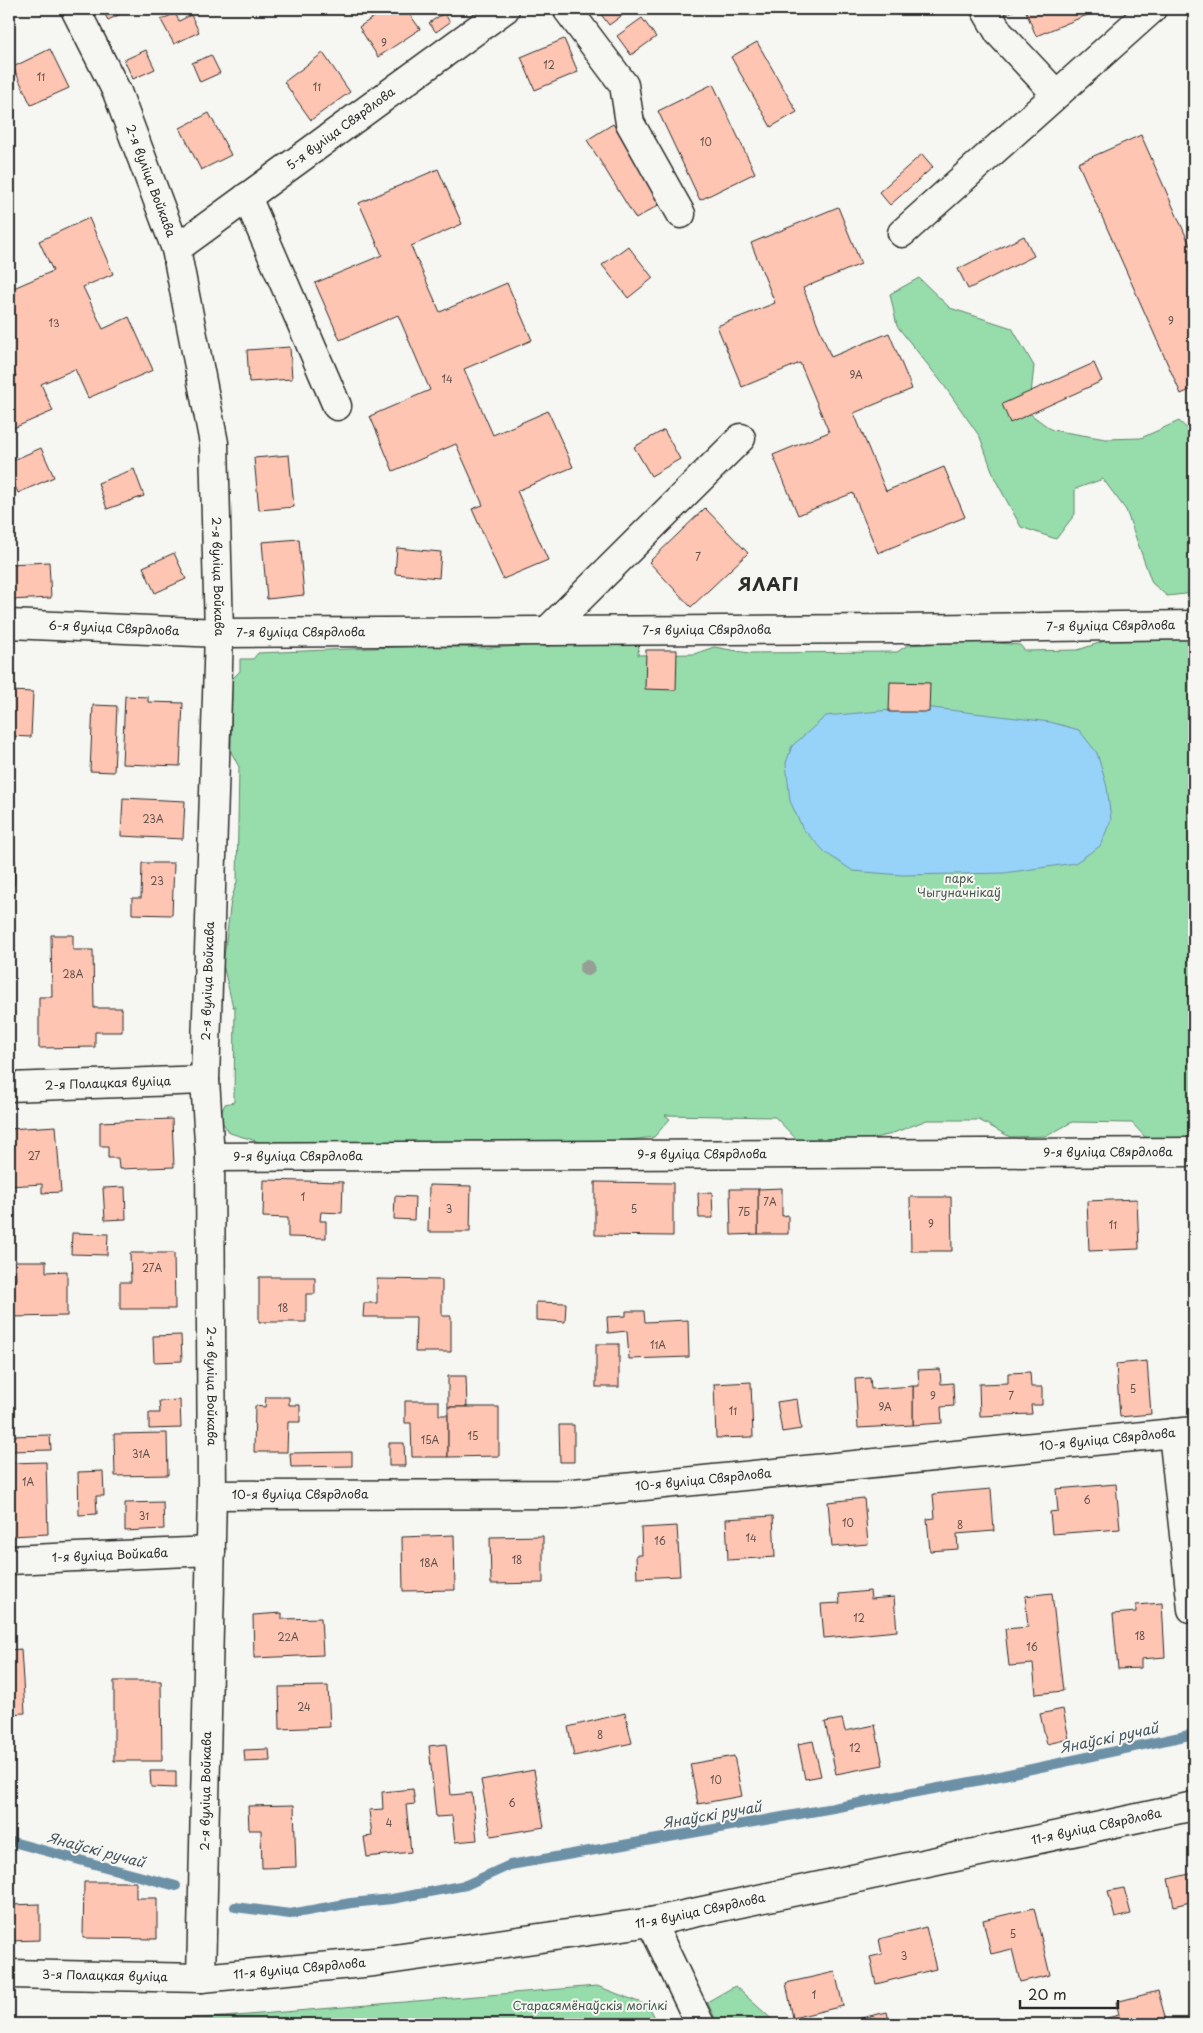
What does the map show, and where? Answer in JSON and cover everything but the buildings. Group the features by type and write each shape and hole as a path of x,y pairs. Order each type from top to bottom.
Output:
{"street":[{"name":"2-я вуліца Войкава","path":"75,9 118,92 176,249 214,443 219,633 206,1080 210,1157 212,1495 201,1978"},
{"name":"5-я вуліца Свярдлова","path":"176,249 505,9"},
{"path":"567,9 624,84 630,123 681,214"},
{"path":"985,9 999,33 1056,94"},
{"path":"902,233 1152,9"},
{"path":"247,197 337,406"},
{"path":"547,631 741,438"},
{"name":"6-я вуліца Свярдлова","path":"9,624 219,633"},
{"name":"7-я вуліца Свярдлова","path":"219,633 1194,625"},
{"name":"2-я Полацкая вуліца","path":"9,1087 206,1080"},
{"name":"9-я вуліца Свярдлова","path":"210,1157 1194,1152"},
{"path":"1184,1432 1192,1609"},
{"name":"10-я вуліца Свярдлова","path":"212,1495 564,1494 1184,1432"},
{"name":"1-я вуліца Войкава","path":"9,1560 211,1551"},
{"name":"11-я вуліца Свярдлова","path":"201,1978 374,1962 651,1922 1099,1828 1194,1806"},
{"path":"651,1922 700,2024"},
{"name":"3-я Полацкая вуліца","path":"9,1974 201,1978"}],"green space":[{"path":"919,278 950,308 1012,328 1034,366 1029,413 1052,430 1106,439 1141,438 1179,421 1194,435 1194,593 1167,596 1152,583 1126,510 1103,479 1075,489 1075,514 1056,539 1021,527 995,479 980,437 943,384 897,326 890,294"},
{"name":"парк Чыгуначнікаў","path":"1123,635 1194,640 1194,1134 1182,1147 1147,1139 1132,1123 1072,1122 1047,1136 1010,1137 979,1120 927,1120 888,1135 844,1145 802,1145 775,1117 665,1115 670,1119 654,1137 557,1149 276,1147 230,1133 219,1118 225,1104 234,1102 235,1007 233,1007 223,965 231,900 237,882 239,767 231,752 232,679 240,671 240,659 253,659 258,653 419,646 487,648 608,641 639,645 638,655 694,654 714,647 749,653 897,652 908,645 978,641 1020,645 1025,651 1078,650"},
{"name":"Старасямёнаўскія могілкі","path":"597,1986 649,2006 658,2024 86,2024 224,2017"},
{"path":"735,1986 777,2024 718,2024 707,2002"}],"water":[{"path":"924,707 1050,722 1079,730 1097,753 1107,787 1111,820 1100,846 1075,863 1004,873 902,875 853,871 826,853 803,829 790,801 786,763 792,746 826,716"}],"waterway":[{"name":"Янаўскі ручай","path":"235,1907 290,1914 351,1903 392,1899 466,1885 510,1865 981,1780 1194,1734"},
{"name":"Янаўскі ручай","path":"9,1841 176,1886"}],"district":[{"name":"ЯЛАГІ","path":"769,585"}]}
